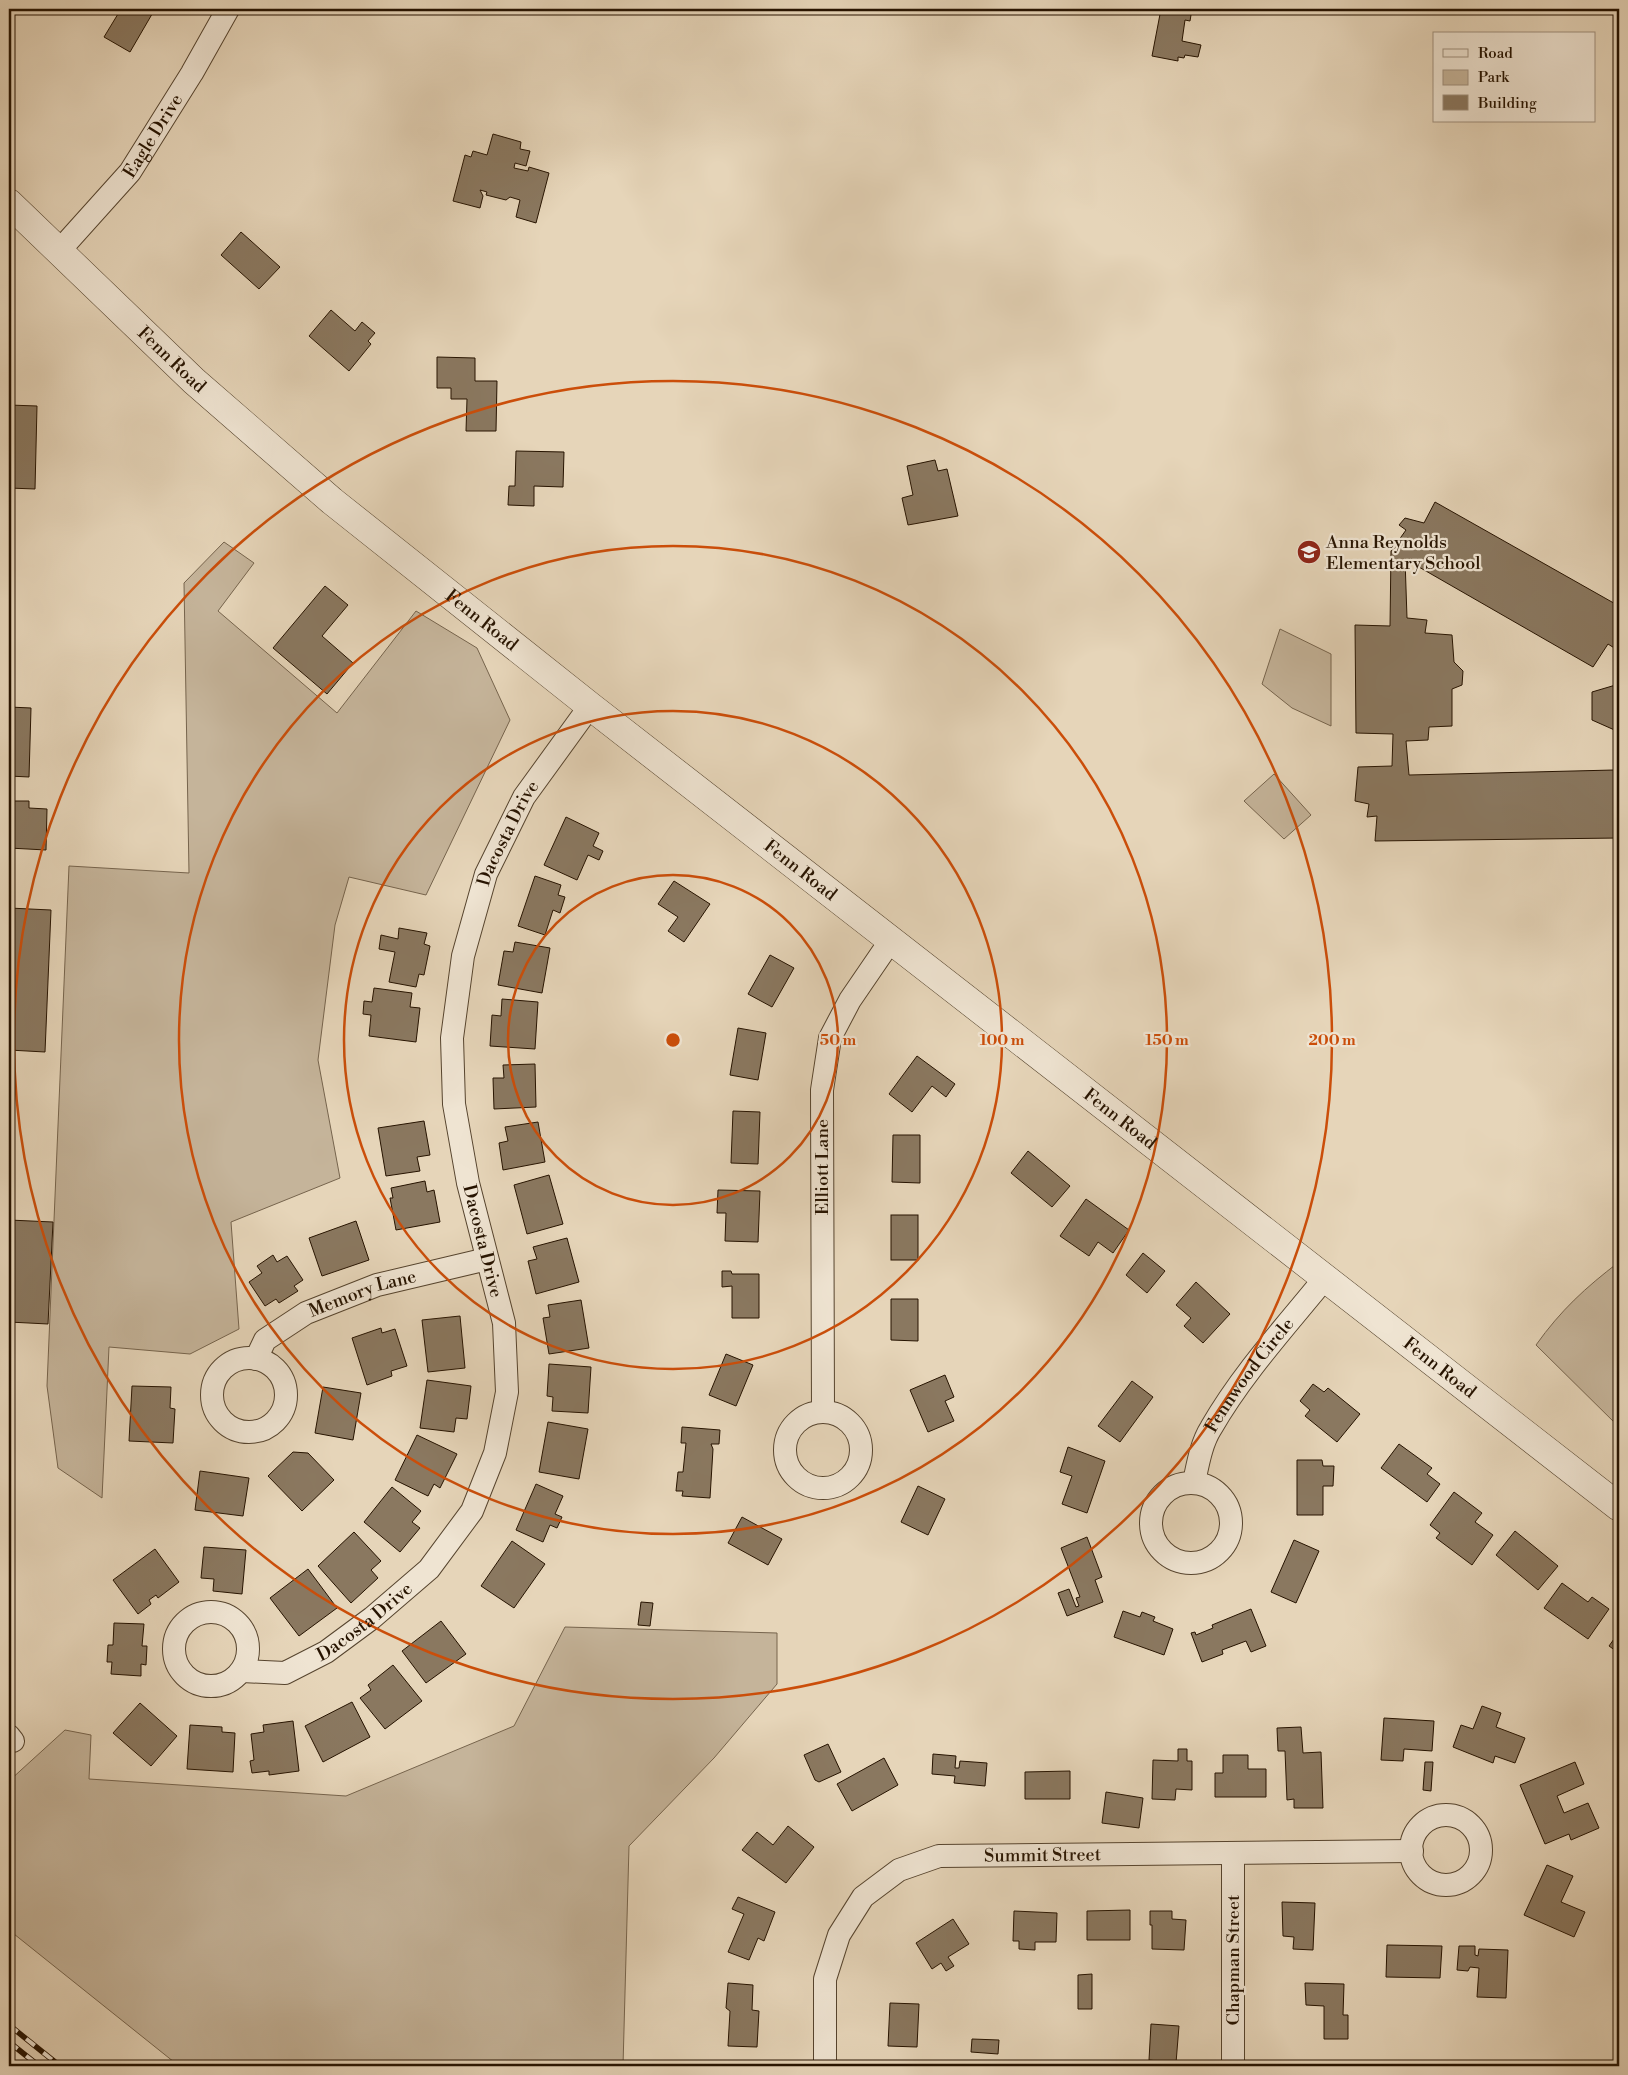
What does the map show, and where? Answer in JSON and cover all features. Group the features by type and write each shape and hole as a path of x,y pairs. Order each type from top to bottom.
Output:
{"street":[{"name":"Eagle Drive","path":"59,251 130,172 192,73 228,9"},
{"name":"Fenn Road","path":"9,203 194,381 304,478 590,706 1619,1507"},
{"name":"Dacosta Drive","path":"242,1671 285,1673 326,1652 372,1618 429,1569 472,1510 495,1453 508,1392 504,1323 468,1184 454,1104 452,1038 463,956 486,874 524,797 590,706"},
{"name":"Elliott Lane","path":"823,1412 822,1090 830,1038 850,1000 891,940"},
{"name":"Memory Lane","path":"256,1359 265,1340 306,1312 377,1285 487,1259"},
{"name":"Fennwood Circle","path":"1194,1482 1200,1456 1210,1429 1245,1378 1325,1278"},
{"name":"Summit Street","path":"825,2066 825,1979 839,1935 864,1897 899,1870 939,1856 1412,1851"},
{"name":"Chapman Street","path":"1233,2066 1234,1853"}],"green space":[{"path":"224,542 254,563 218,611 337,713 416,611 477,648 510,720 426,895 349,877 335,925 318,1060 340,1178 231,1222 239,1329 190,1354 109,1347 102,1498 58,1468 47,1386 69,866 189,873 184,583"},
{"path":"1280,629 1331,654 1331,726 1292,708 1262,684"},
{"path":"1274,774 1311,815 1284,839 1244,801"},
{"path":"1619,1262 1619,1427 1536,1345 1574,1300"},
{"path":"565,1627 777,1633 777,1684 714,1758 629,1846 623,2066 179,2066 9,1930 9,1781 65,1730 91,1735 89,1779 346,1796 514,1726"}],"building":[{"path":"121,9 155,9 130,52 104,37"},
{"path":"1161,9 1192,9 1190,21 1185,20 1182,41 1201,45 1198,57 1185,55 1184,58 1178,57 1178,61 1152,56"},
{"path":"493,134 521,142 520,149 530,151 526,166 515,163 514,168 528,171 529,167 549,173 536,223 516,217 520,200 510,197 506,200 486,195 487,192 480,190 483,196 480,208 453,201 465,155 471,157 473,151 487,155"},
{"path":"241,232 280,267 259,289 221,255"},
{"path":"331,310 355,331 362,322 375,333 368,341 371,344 349,371 309,336"},
{"path":"437,357 475,358 475,381 497,381 496,431 466,431 467,399 451,399 451,388 437,388"},
{"path":"9,405 37,406 35,489 9,488"},
{"path":"516,451 564,452 563,487 534,486 534,506 508,505 509,486 515,486"},
{"path":"935,460 938,471 947,469 958,516 908,525 902,498 913,495 907,466"},
{"path":"1435,502 1619,606 1619,651 1608,644 1593,667 1405,559 1407,618 1427,620 1425,633 1452,635 1454,662 1463,671 1462,685 1452,689 1452,726 1429,727 1428,740 1406,741 1409,775 1614,770 1617,777 1619,777 1619,838 1375,841 1377,816 1367,817 1369,804 1355,801 1358,767 1392,766 1393,734 1356,733 1355,625 1390,626 1391,551 1406,530 1399,525 1405,518 1424,523"},
{"path":"325,586 348,605 322,636 353,663 327,694 273,648"},
{"path":"1619,684 1619,732 1592,720 1592,692"},
{"path":"9,707 31,708 29,777 9,776"},
{"path":"9,801 29,801 29,808 47,809 46,850 9,848"},
{"path":"566,817 599,833 593,846 603,851 599,860 588,855 577,880 544,865"},
{"path":"535,876 561,885 558,895 565,897 560,913 553,910 545,935 518,926"},
{"path":"674,881 710,904 684,942 668,931 678,917 658,904"},
{"path":"9,908 51,910 45,1052 9,1050"},
{"path":"399,928 427,933 424,944 430,946 424,975 419,974 416,987 389,982 395,952 379,949 381,935 398,939"},
{"path":"515,942 550,948 542,993 498,985 504,951 513,952"},
{"path":"770,955 794,968 772,1007 748,994"},
{"path":"374,988 412,993 410,1007 420,1008 416,1042 369,1036 371,1015 363,1014 364,1001 372,1002"},
{"path":"502,999 538,1002 535,1049 490,1046 492,1015 501,1016"},
{"path":"738,1028 766,1033 758,1080 730,1075"},
{"path":"917,1056 955,1084 946,1097 932,1086 912,1112 889,1094"},
{"path":"535,1064 536,1107 494,1109 493,1078 504,1078 503,1065"},
{"path":"733,1111 760,1112 758,1164 731,1163"},
{"path":"424,1121 430,1155 417,1157 420,1171 386,1176 378,1128"},
{"path":"538,1122 545,1162 503,1170 499,1143 508,1141 505,1127"},
{"path":"893,1135 920,1135 920,1183 892,1182"},
{"path":"1028,1151 1070,1186 1052,1207 1011,1173"},
{"path":"549,1175 563,1224 527,1234 514,1185"},
{"path":"425,1181 427,1192 434,1190 440,1222 396,1230 390,1198 393,1198 391,1188"},
{"path":"718,1190 760,1191 758,1242 725,1241 726,1213 717,1213"},
{"path":"1086,1199 1129,1230 1113,1253 1098,1242 1089,1256 1060,1236"},
{"path":"891,1215 918,1215 918,1260 891,1260"},
{"path":"9,1220 53,1222 48,1324 9,1322"},
{"path":"356,1221 369,1260 322,1276 309,1238"},
{"path":"567,1238 579,1282 536,1294 528,1261 537,1259 533,1247"},
{"path":"1143,1253 1165,1271 1147,1293 1126,1275"},
{"path":"273,1255 277,1262 287,1256 303,1280 294,1286 298,1291 279,1303 276,1299 265,1306 249,1282 262,1273 257,1266"},
{"path":"722,1271 731,1271 732,1274 759,1274 759,1318 732,1318 732,1286 722,1287"},
{"path":"1196,1282 1230,1314 1203,1343 1184,1326 1191,1318 1176,1305"},
{"path":"891,1299 918,1299 918,1341 891,1340"},
{"path":"581,1300 589,1348 549,1354 543,1318 550,1317 548,1305"},
{"path":"460,1316 465,1368 428,1372 422,1320"},
{"path":"381,1328 382,1333 395,1329 407,1366 391,1371 392,1376 367,1385 352,1338"},
{"path":"726,1354 753,1365 736,1406 709,1395"},
{"path":"549,1364 591,1367 588,1413 552,1411 553,1397 547,1396"},
{"path":"945,1375 954,1397 945,1401 954,1421 928,1432 910,1390"},
{"path":"427,1380 471,1386 467,1419 456,1418 454,1432 420,1428"},
{"path":"1132,1381 1153,1397 1120,1442 1098,1426"},
{"path":"1313,1384 1324,1392 1328,1388 1360,1414 1337,1442 1305,1416 1310,1410 1300,1401"},
{"path":"132,1386 171,1387 170,1408 175,1409 173,1443 129,1441"},
{"path":"323,1387 361,1393 353,1440 315,1433"},
{"path":"548,1422 588,1429 579,1479 539,1472"},
{"path":"682,1427 720,1430 719,1444 711,1444 713,1449 710,1498 682,1496 683,1491 676,1491 678,1472 683,1472 686,1443 681,1443"},
{"path":"417,1435 457,1454 440,1488 434,1484 428,1496 395,1480"},
{"path":"1399,1444 1432,1468 1427,1474 1440,1484 1427,1502 1381,1468"},
{"path":"1068,1447 1105,1461 1087,1513 1062,1504 1072,1476 1060,1472"},
{"path":"293,1452 308,1453 334,1480 302,1511 268,1476"},
{"path":"1297,1460 1322,1460 1323,1466 1334,1466 1333,1486 1323,1486 1323,1515 1297,1515"},
{"path":"200,1471 249,1478 243,1516 195,1510"},
{"path":"536,1484 563,1496 555,1514 562,1517 557,1528 550,1525 543,1542 516,1530"},
{"path":"918,1486 945,1499 928,1535 901,1522"},
{"path":"392,1487 421,1511 412,1522 420,1528 400,1552 364,1522"},
{"path":"1454,1492 1482,1513 1475,1522 1493,1535 1472,1565 1436,1538 1440,1533 1430,1525"},
{"path":"742,1517 782,1539 768,1565 728,1543"},
{"path":"1515,1531 1558,1566 1538,1590 1496,1555"},
{"path":"354,1532 381,1561 371,1570 378,1578 351,1603 318,1566"},
{"path":"1087,1537 1102,1577 1095,1580 1103,1602 1067,1616 1058,1593 1069,1589 1076,1607 1079,1606 1076,1598 1080,1597 1061,1548"},
{"path":"1294,1540 1319,1551 1296,1603 1271,1592"},
{"path":"512,1541 545,1564 514,1608 481,1586"},
{"path":"204,1547 246,1550 242,1594 213,1591 214,1579 201,1578"},
{"path":"155,1549 179,1582 158,1598 156,1595 149,1600 151,1604 138,1614 113,1580"},
{"path":"308,1569 337,1608 299,1636 270,1598"},
{"path":"1562,1583 1588,1602 1592,1597 1609,1609 1588,1639 1544,1608"},
{"path":"641,1602 653,1603 650,1626 638,1625"},
{"path":"1251,1609 1266,1646 1251,1652 1246,1641 1222,1650 1223,1654 1202,1662 1191,1633 1195,1632 1196,1635 1213,1628 1212,1625"},
{"path":"1123,1611 1140,1617 1142,1612 1155,1617 1153,1621 1173,1629 1164,1655 1114,1637"},
{"path":"441,1621 466,1654 426,1683 402,1651"},
{"path":"114,1623 144,1624 142,1646 147,1646 146,1665 141,1664 141,1676 111,1674 112,1662 107,1662 108,1645 113,1645"},
{"path":"1619,1632 1619,1653 1609,1646"},
{"path":"393,1665 422,1701 385,1729 360,1698 371,1690 368,1685"},
{"path":"352,1702 370,1737 323,1762 305,1726"},
{"path":"140,1703 177,1736 151,1766 113,1733"},
{"path":"1482,1706 1501,1713 1496,1727 1525,1738 1515,1763 1495,1756 1493,1763 1453,1747 1461,1725 1473,1729"},
{"path":"1384,1718 1434,1721 1432,1751 1404,1749 1403,1761 1381,1760"},
{"path":"293,1721 299,1771 269,1775 269,1771 252,1773 250,1761 254,1760 251,1734 264,1732 263,1725"},
{"path":"190,1725 222,1727 222,1732 235,1733 233,1772 187,1769"},
{"path":"1301,1727 1303,1753 1321,1752 1323,1808 1294,1808 1294,1799 1287,1800 1285,1751 1278,1751 1277,1728"},
{"path":"828,1744 841,1772 819,1782 815,1780 804,1755"},
{"path":"1178,1749 1187,1749 1187,1761 1192,1761 1192,1790 1176,1789 1175,1800 1152,1799 1153,1760 1178,1761"},
{"path":"933,1754 956,1756 955,1768 959,1768 960,1761 987,1763 985,1786 954,1783 955,1776 932,1774"},
{"path":"1223,1755 1248,1755 1248,1769 1266,1769 1266,1797 1215,1797 1215,1773 1223,1773"},
{"path":"884,1758 898,1785 852,1811 837,1784"},
{"path":"1425,1762 1433,1762 1431,1791 1423,1790"},
{"path":"1575,1762 1584,1784 1557,1796 1564,1813 1588,1803 1599,1828 1571,1840 1569,1834 1545,1844 1520,1785"},
{"path":"1070,1771 1070,1799 1025,1799 1025,1772"},
{"path":"1106,1792 1143,1798 1139,1828 1102,1823"},
{"path":"788,1826 814,1847 786,1883 742,1850 757,1832 773,1845"},
{"path":"1547,1865 1573,1876 1561,1902 1585,1912 1574,1937 1524,1915"},
{"path":"738,1897 775,1912 764,1941 758,1938 749,1960 728,1952 744,1914 732,1909"},
{"path":"1282,1902 1315,1903 1313,1950 1293,1949 1294,1937 1283,1936"},
{"path":"1130,1910 1130,1940 1087,1940 1087,1911"},
{"path":"1014,1911 1057,1913 1056,1942 1035,1942 1035,1950 1019,1949 1019,1941 1013,1941"},
{"path":"1150,1911 1172,1911 1172,1919 1186,1920 1184,1950 1152,1949"},
{"path":"953,1919 969,1944 948,1957 954,1966 946,1971 941,1963 932,1969 916,1943"},
{"path":"1387,1945 1442,1946 1440,1978 1386,1977"},
{"path":"1459,1946 1475,1946 1475,1955 1478,1956 1479,1949 1508,1950 1506,1998 1477,1997 1479,1968 1470,1967 1468,1971 1457,1970"},
{"path":"1092,1974 1092,2009 1078,2009 1078,1975"},
{"path":"728,1983 753,1985 752,2010 759,2011 757,2047 728,2046 730,2011 726,2008"},
{"path":"1305,1983 1344,1984 1343,2015 1348,2015 1348,2039 1324,2039 1324,2006 1306,2005"},
{"path":"890,2003 919,2004 917,2047 888,2046"},
{"path":"1151,2024 1179,2026 1176,2063 1149,2060"},
{"path":"972,2039 999,2040 998,2054 971,2052"}],"railway":[{"path":"9,2025 60,2066"},
{"path":"9,2042 39,2066"}],"place":[{"name":"Anna Reynolds Elementary School","path":"1309,552"}]}
